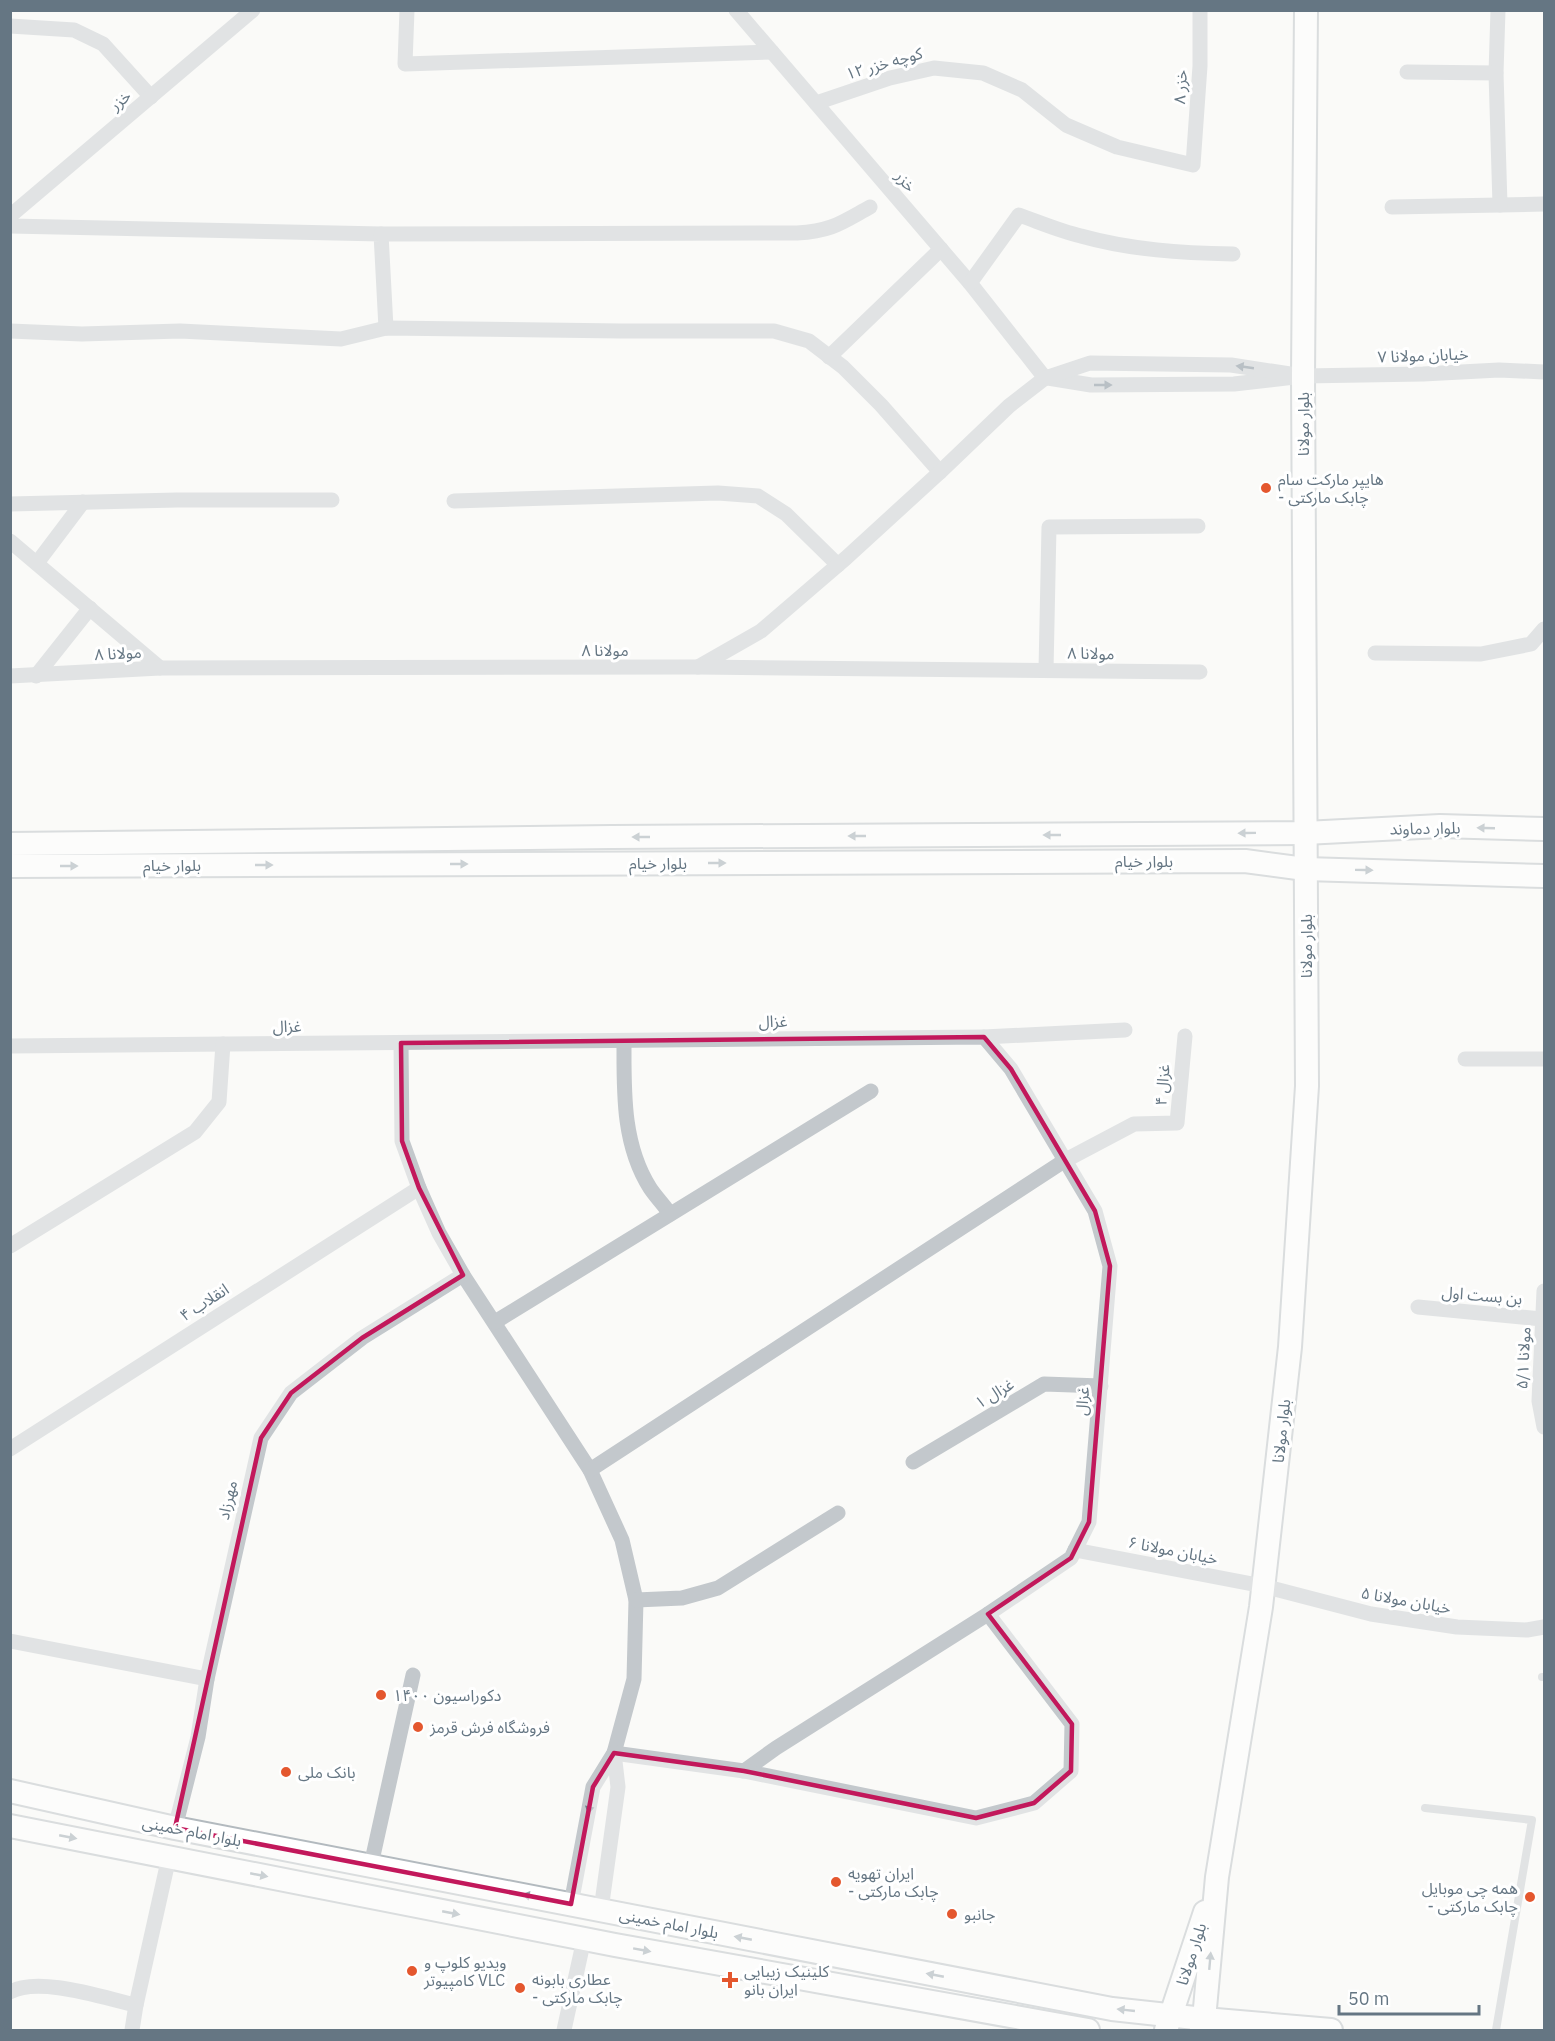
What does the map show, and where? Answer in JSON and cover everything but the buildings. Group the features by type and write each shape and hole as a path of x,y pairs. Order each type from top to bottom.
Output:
{"street":[{"name":"خزر","path":"10,216 253,10"},
{"path":"407,10 405,64 772,52"},
{"name":"خزر","path":"736,10 970,283 1045,378"},
{"name":"خزر ۸","path":"1193,165 1200,66 1200,10"},
{"name":"بلوار مولانا","path":"1203,2025 1217,1877 1263,1586 1290,1347 1306,1086 1302,376 1306,10"},
{"path":"1498,10 1496,73 1500,205"},
{"path":"10,26 74,30 103,44 151,97"},
{"name":"کوچه خزر ۱۲","path":"816,103 890,78 933,68 982,73 1022,90 1066,125 1117,147 1193,165"},
{"path":"1407,72 1496,73"},
{"path":"1392,207 1545,204"},
{"path":"10,226 381,234 797,233 819,232 832,228 870,207"},
{"path":"970,283 1019,215 1080,236 1122,245 1173,253 1233,254"},
{"path":"381,234 386,328"},
{"path":"830,357 941,249"},
{"path":"10,331 81,334 180,331 341,339 386,328 621,332 774,331 809,341 830,357 881,405 940,472"},
{"path":"697,667 761,631 838,565 1009,406 1045,378 1090,363 1231,365 1302,376"},
{"name":"خیابان مولانا ۷","path":"1302,376 1499,370 1545,372"},
{"path":"1045,378 1090,385 1234,384 1302,376"},
{"path":"454,501 718,494 758,496 786,514 838,565"},
{"path":"10,504 177,500 332,500"},
{"path":"37,563 83,502"},
{"path":"1046,670 1049,527 1198,526"},
{"path":"10,541 160,668"},
{"path":"36,676 90,608"},
{"path":"1375,653 1481,654 1531,644 1545,629"},
{"name":"مولانا ۸","path":"10,676 160,668 697,667 1200,672"},
{"name":"بلوار دماوند","path":"1305,833 1440,826 1545,829"},
{"name":"بلوار خیام","path":"10,844 1305,833"},
{"name":"بلوار خیام","path":"10,866 1245,861 1305,869"},
{"path":"1305,869 1545,876"},
{"path":"984,1037 1125,1030"},
{"name":"غزال ۴","path":"1064,1161 1134,1124 1177,1124 1185,1036"},
{"name":"غزال","path":"10,1046 984,1037 1011,1069 1095,1211 1110,1266 1089,1522 1075,1550"},
{"path":"624,1041 624,1095 631,1144 650,1187 670,1214"},
{"path":"401,1043 402,1141 419,1188 439,1233 463,1275 590,1470 622,1540 636,1600 634,1679 614,1752 593,1787 571,1904"},
{"path":"10,1246 195,1132 219,1102 223,1044"},
{"path":"1464,1059 1545,1059"},
{"path":"495,1323 871,1091"},
{"path":"590,1470 1064,1161"},
{"name":"انقلاب ۴","path":"10,1449 419,1188"},
{"name":"مهرزاد","path":"175,1828 198,1737 207,1679 261,1438 291,1393 362,1338 463,1275"},
{"name":"مولانا ۵/۱","path":"1545,1291 1539,1401 1545,1427"},
{"name":"بن بست اول","path":"1418,1307 1542,1319"},
{"name":"غزال ۱","path":"913,1462 1044,1384 1101,1386"},
{"path":"636,1600 682,1598 718,1588 838,1513"},
{"path":"744,1771 776,1748 988,1614 1071,1558 1075,1550"},
{"name":"خیابان مولانا ۶","path":"1075,1550 1263,1586"},
{"name":"خیابان مولانا ۵","path":"1263,1586 1371,1614 1457,1627 1527,1630 1545,1627"},
{"path":"614,1752 744,1771 976,1818 1034,1803 1071,1771 1072,1725 988,1614"},
{"path":"10,1641 207,1679"},
{"path":"371,1865 413,1676"},
{"path":"601,1910 618,1787 614,1752"},
{"name":"بلوار امام خمینی","path":"10,1791 175,1828 1112,2009 1168,2023 1331,2031"},
{"name":"بلوار امام خمینی","path":"10,1826 584,1939 1088,2031"},
{"path":"132,2031 175,1828"},
{"name":"بلوار مولانا","path":"1168,2023 1217,1877"},
{"path":"564,2031 584,1939"},
{"path":"10,1992 20,1987 55,1987 136,2005"}],"lane":[{"path":"1425,1808 1532,1820 1496,2031"}],"highlighted area":[{"path":"984,1037 1011,1069 1095,1211 1110,1266 1089,1522 1071,1558 988,1614 1072,1724 1071,1771 1034,1803 976,1818 744,1771 614,1753 593,1787 571,1904 175,1828 261,1438 291,1393 362,1338 463,1275 419,1188 402,1141 401,1043"}],"place":[{"name":"هایپر مارکت سام - چابک مارکتی","path":"1266,488"},
{"name":"دکوراسیون ۱۴۰۰","path":"381,1695"},
{"name":"فروشگاه فرش قرمز","path":"418,1727"},
{"name":"بانک ملی","path":"286,1772"},
{"name":"ایران تهویه - چابک مارکتی","path":"836,1882"},
{"name":"همه چی موبایل - چابک مارکتی","path":"1530,1897"},
{"name":"جانبو","path":"952,1914"},
{"name":"ویدیو کلوپ و کامپیوتر VLC","path":"412,1971"},
{"name":"کلینیک زیبایی ایران بانو","path":"730,1980"},
{"name":"عطاری بابونه - چابک مارکتی","path":"520,1988"}]}
